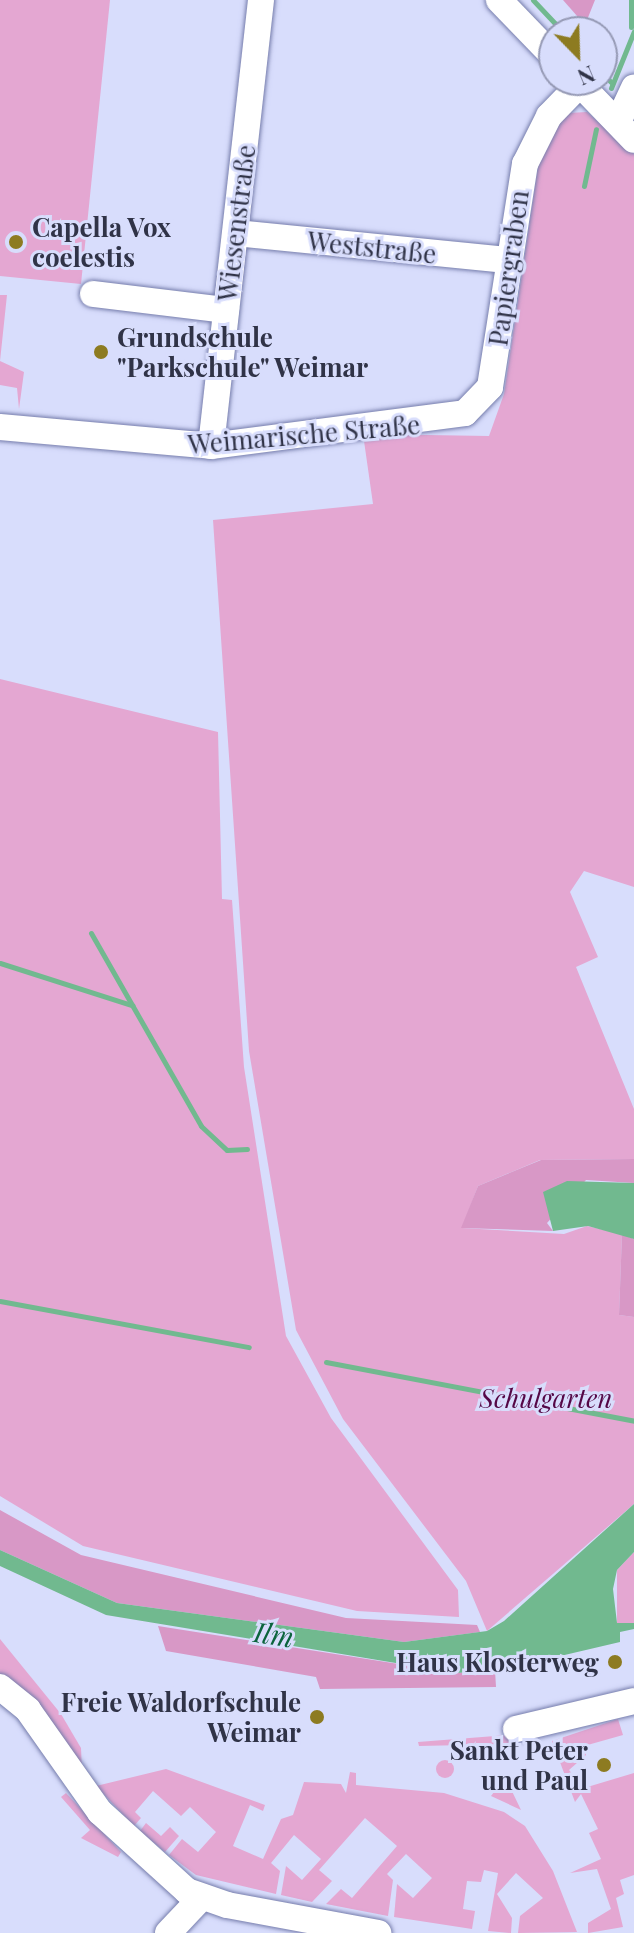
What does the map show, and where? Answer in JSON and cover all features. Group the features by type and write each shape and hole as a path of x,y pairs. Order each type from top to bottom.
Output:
{"street":[{"name":"Wiesenstraße","path":"211,446 261,0"},
{"path":"499,0 538,40"},
{"path":"626,131 634,88"},
{"name":"Papiergraben","path":"465,413 490,387 507,260 525,164 549,116 566,96"},
{"path":"592,96 626,131"},
{"name":"Weststraße","path":"236,233 507,260"},
{"path":"93,294 226,310"},
{"name":"Weimarische Straße","path":"0,427 211,446 465,413"},
{"path":"0,1687 28,1710 100,1812 170,1879 202,1897 332,1929 378,1933"},
{"path":"516,1729 634,1701"},
{"path":"168,1933 202,1897"}],"green space":[{"path":"0,0 110,0 81,284 0,276"},
{"name":"Schulgarten","path":"587,112 634,154 634,887 584,871 570,892 598,957 576,967 634,1109 634,1159 540,1160 478,1186 462,1228 564,1234 587,1226 622,1234 619,1315 634,1317 634,1504 487,1631 466,1581 343,1419 296,1330 249,1051 213,520 373,504 363,434 489,436 504,394 541,147 568,113"},
{"path":"0,295 7,295 0,361"},
{"path":"0,361 24,372 19,409 17,388 0,385"},
{"path":"0,679 218,732 222,899 232,900 244,1067 286,1336 331,1418 458,1590 459,1617 357,1611 83,1546 0,1496"},
{"path":"634,1552 634,1623 617,1623 617,1570"},
{"path":"0,1639 61,1714 81,1748 82,1772 0,1676"},
{"path":"618,1719 623,1735 584,1746 586,1755 569,1770 584,1788 634,1773 634,1875 620,1880 624,1894 616,1898 623,1927 588,1933 588,1923 611,1909 597,1869 570,1873 601,1859 589,1833 598,1829 581,1794 575,1802 552,1741"},
{"path":"508,1735 512,1744 419,1746 418,1742"},
{"path":"441,1760 449,1760 454,1769 452,1776 441,1778 436,1773 436,1765"},
{"path":"166,1769 265,1805 263,1811 250,1805 233,1846 263,1859 281,1819 293,1815 304,1782 341,1784 346,1793 350,1772 356,1773 356,1785 444,1793 504,1812 525,1826 553,1871 577,1932 518,1933 520,1916 543,1898 516,1873 497,1894 512,1918 511,1933 488,1931 498,1873 484,1870 481,1882 467,1881 463,1909 475,1911 472,1929 394,1917 397,1884 413,1898 432,1878 406,1854 387,1874 393,1880 388,1916 326,1904 341,1889 352,1898 397,1846 365,1818 319,1870 332,1881 312,1902 281,1895 286,1866 302,1880 321,1859 294,1835 271,1863 280,1871 276,1894 196,1875 169,1855 182,1839 198,1852 216,1832 190,1807 181,1816 153,1791 135,1812 141,1818 134,1826 96,1786"},
{"path":"507,1775 509,1785 521,1810 491,1796"},
{"path":"66,1793 121,1852 118,1857 81,1838 90,1830 61,1797"},
{"path":"146,1823 161,1836 170,1827 179,1836 165,1852 140,1831"}],"shaded area":[{"path":"563,0 595,0 589,16 577,16"},
{"path":"634,1159 634,1183 586,1180 547,1223 553,1231 461,1228 478,1186 541,1160"},
{"path":"622,1234 634,1239 634,1317 619,1315"},
{"path":"0,1510 81,1555 346,1618 477,1625 480,1632 404,1642 117,1603 0,1550"},
{"path":"158,1626 456,1673 495,1670 496,1687 320,1689 316,1677 166,1651"}],"water":[{"path":"567,1181 634,1183 634,1239 588,1226 553,1231 543,1192"},
{"name":"Ilm","path":"634,1504 634,1552 617,1570 613,1589 617,1623 634,1623 634,1629 620,1632 620,1642 500,1670 456,1673 106,1615 0,1566 0,1550 117,1603 404,1642 487,1631 504,1621"}],"waterway":[{"path":"533,0 548,16"},
{"path":"631,0 631,27"},
{"path":"618,71 634,31"},
{"path":"584,186 596,129"},
{"path":"91,933 201,1126 227,1150 247,1149"},
{"path":"0,963 132,1005"},
{"path":"0,1301 249,1347"},
{"path":"326,1362 634,1421"}],"place":[{"name":"Capella Vox coelestis","path":"16,242"},
{"name":"Grundschule \"Parkschule\" Weimar","path":"101,352"},
{"name":"Haus Klosterweg","path":"615,1662"},
{"name":"Freie Waldorfschule Weimar","path":"317,1717"},
{"name":"Sankt Peter und Paul","path":"604,1765"}]}
